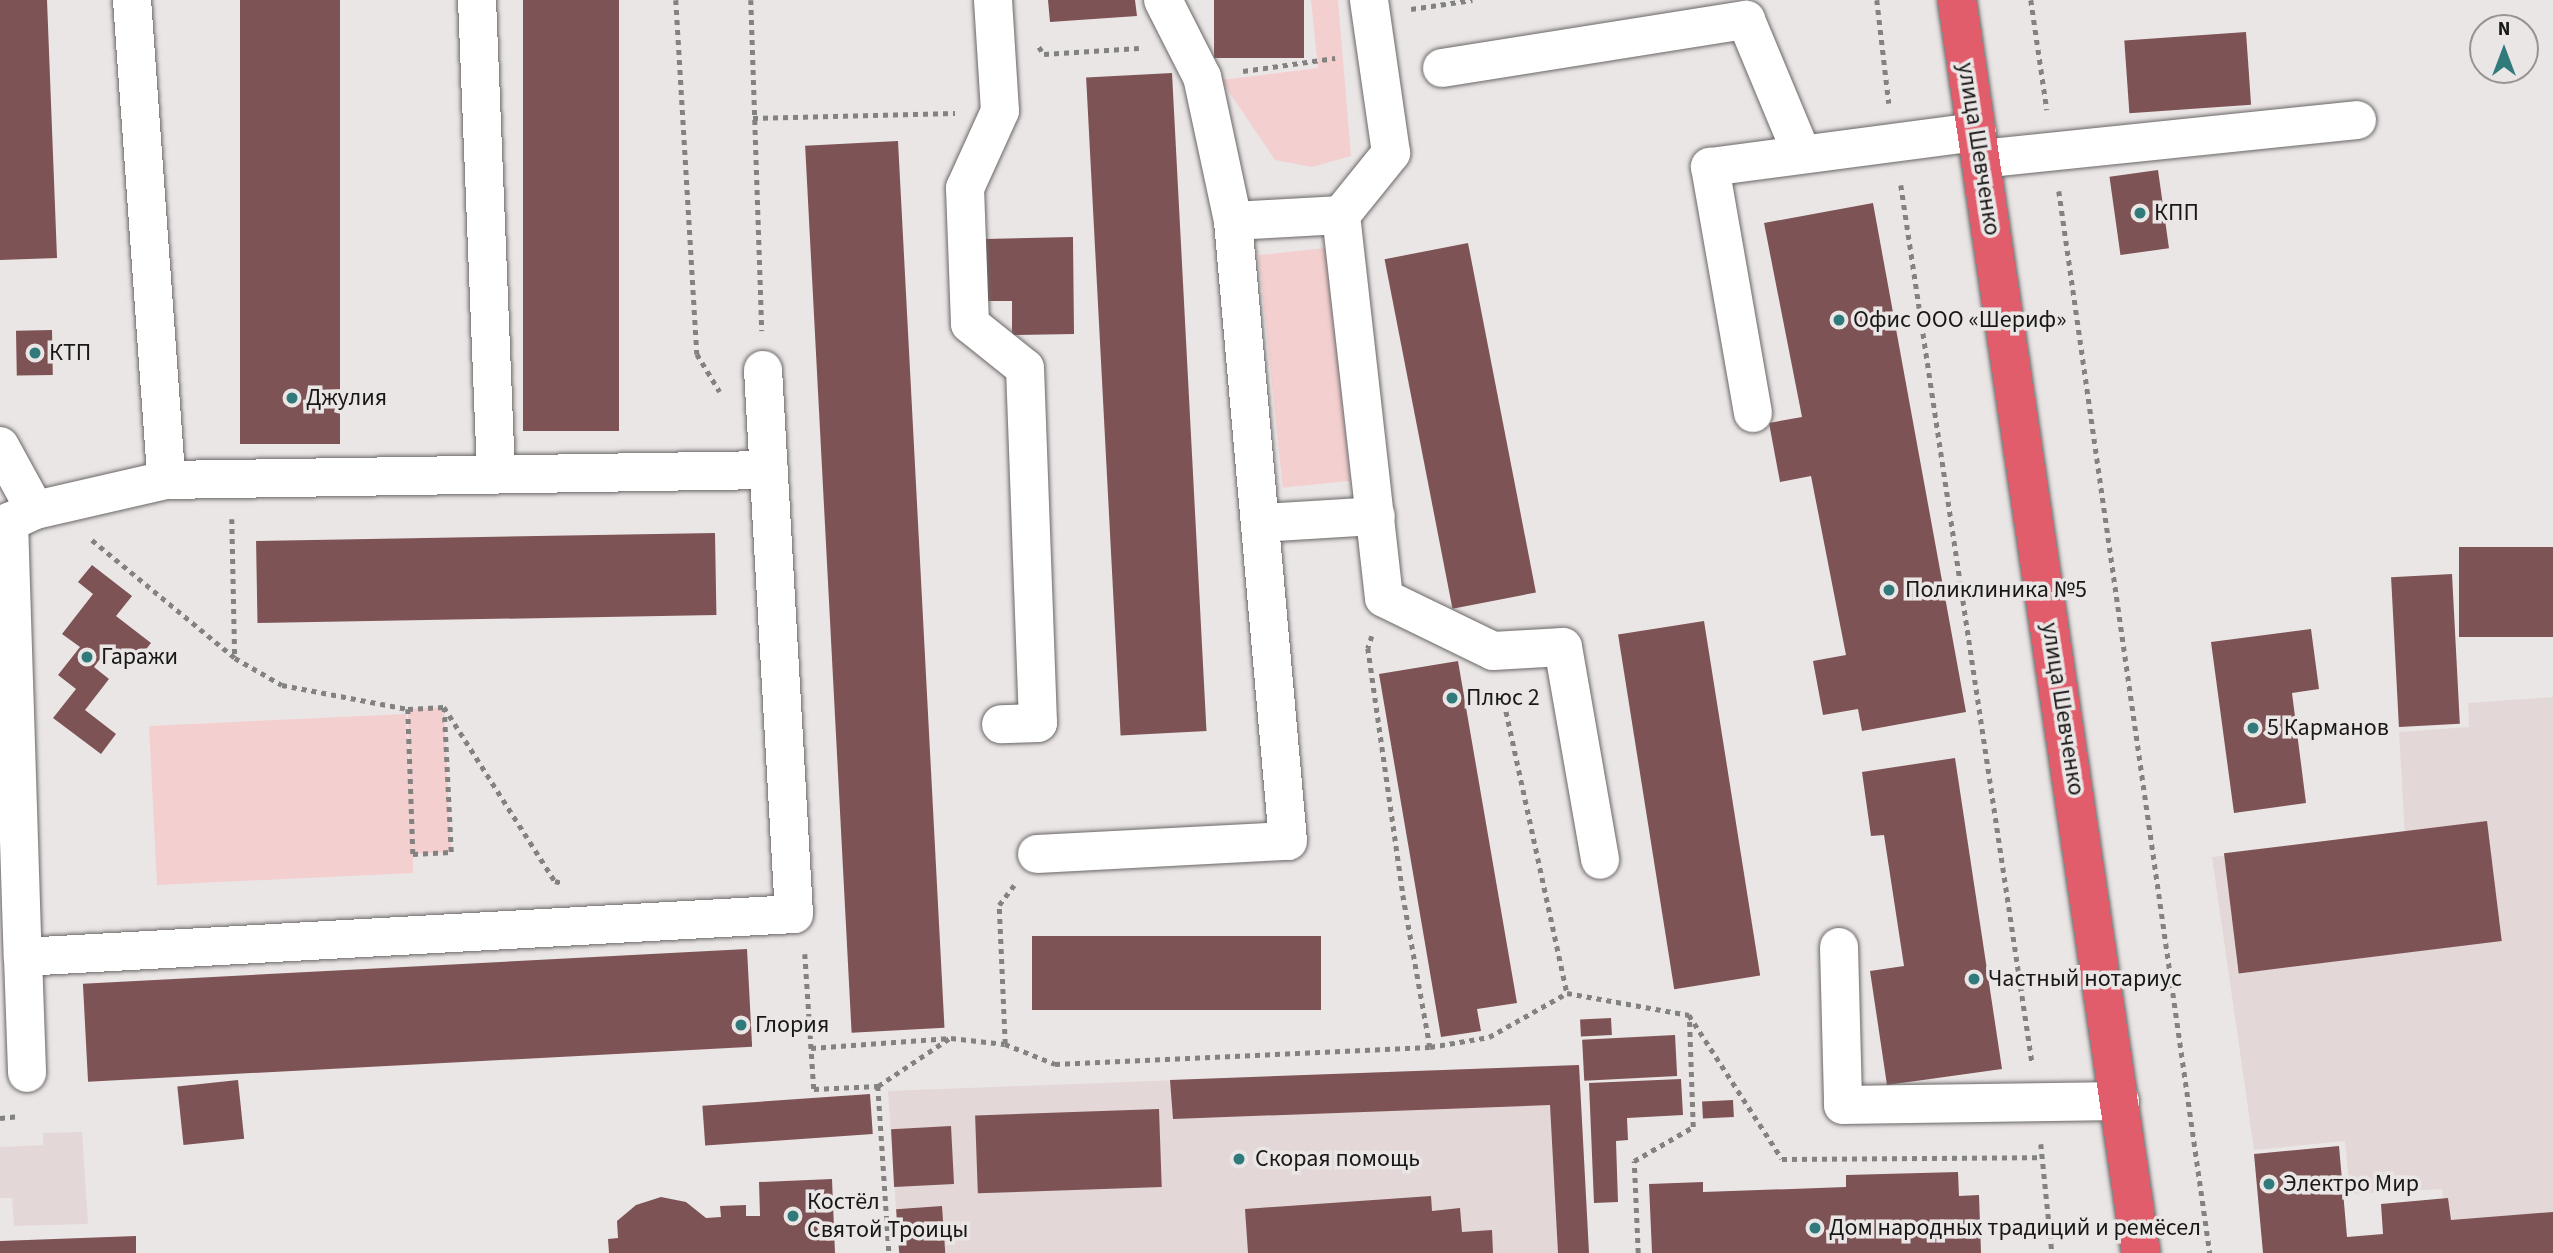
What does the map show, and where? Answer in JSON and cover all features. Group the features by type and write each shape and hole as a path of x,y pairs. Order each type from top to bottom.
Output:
{"highway":[{"name":"улица Шевченко","path":"1957,0 2141,1253"}],"lane":[{"path":"132,0 166,480"},
{"path":"477,0 496,475"},
{"path":"993,0 1000,111 965,188 970,324 1025,368 1038,723 1001,723"},
{"path":"1037,854 1288,841 1262,523 1233,221 1194,61 1163,0"},
{"path":"1369,0 1391,153 1341,215 1384,598 1493,651 1563,648 1600,860"},
{"path":"1442,68 1746,20 1801,152"},
{"path":"1753,414 1710,167 1801,152 1894,143 1979,145 2053,151 2357,120"},
{"path":"1233,221 1341,215"},
{"path":"23,957 793,914 763,370"},
{"path":"0,446 15,518 27,1073"},
{"path":"15,518 166,480 769,470"},
{"path":"1262,523 1376,516"},
{"path":"1839,947 1843,1105 2120,1101"}],"path":[{"path":"676,0 697,354 726,400"},
{"path":"751,0 763,370"},
{"path":"1877,0 1894,143 2038,1103 2052,1253"},
{"path":"2031,0 2210,1253"},
{"path":"1036,43 1044,54 1194,61 1377,52"},
{"path":"753,118 1000,111"},
{"path":"232,479 235,658"},
{"path":"15,518 72,522 235,658 282,685 408,709 444,707"},
{"path":"1384,598 1368,648 1403,895 1430,1047"},
{"path":"1493,651 1567,993"},
{"path":"408,709 413,854 451,852 444,707"},
{"path":"444,707 555,881 568,885"},
{"path":"1005,1044 999,905 1037,854"},
{"path":"793,914 803,933 814,1089 878,1086 951,1038"},
{"path":"811,1048 951,1038 1005,1044 1055,1064 1430,1047 1489,1037 1567,993 1689,1014 1782,1159 2042,1157"},
{"path":"1638,1253 1634,1161 1693,1127 1689,1014"},
{"path":"781,1030 810,1028"},
{"path":"878,1086 890,1253"}],"shaded area":[{"path":"1311,0 1338,0 1351,156 1312,167 1275,160 1221,80 1318,68"},
{"path":"1326,248 1350,481 1283,488 1258,255"},
{"path":"2553,697 2553,1253 2448,1253 2442,1189 2350,1194 2345,1141 2254,1150 2212,857 2405,836 2399,732 2469,727 2468,703"},
{"path":"444,707 451,852 413,854 413,873 157,885 149,726 406,714 410,800 408,709"},
{"name":"Скорая помощь","path":"1579,1065 1589,1253 899,1253 888,1091"},
{"path":"82,1132 88,1224 14,1226 12,1198 0,1198 0,1147 43,1145 43,1133"}],"building":[{"path":"0,0 47,0 57,258 0,260"},
{"path":"240,0 340,0 340,444 240,444"},
{"path":"523,0 619,0 619,431 523,431"},
{"path":"1048,0 1135,0 1137,16 1050,22"},
{"path":"1214,0 1304,0 1304,58 1214,58"},
{"path":"2246,32 2251,105 2129,113 2124,41"},
{"path":"1172,73 1206,731 1121,736 1086,78"},
{"path":"898,141 944,1028 852,1033 805,146"},
{"name":"КПП","path":"2158,170 2169,248 2120,255 2109,177"},
{"path":"1873,203 1966,712 1862,731 1858,709 1823,715 1813,661 1846,655 1811,476 1780,482 1769,423 1802,417 1764,223"},
{"path":"1073,237 1074,334 1012,335 1012,301 986,301 985,239"},
{"path":"1468,243 1536,592 1452,609 1385,259"},
{"name":"КТП","path":"52,330 53,375 17,376 16,331"},
{"path":"715,533 716,615 258,623 256,541"},
{"path":"2459,547 2553,547 2553,637 2459,637"},
{"name":"Гаражи","path":"92,565 132,596 116,616 151,643 133,666 109,647 94,667 109,679 85,710 116,734 101,754 53,718 76,689 58,675 80,647 62,634 93,594 78,582"},
{"path":"2452,574 2460,724 2399,727 2391,577"},
{"path":"1704,621 1760,976 1674,989 1618,635"},
{"path":"2311,629 2319,689 2292,693 2306,803 2234,813 2211,642"},
{"path":"1458,661 1517,1003 1477,1009 1481,1031 1441,1037 1379,674"},
{"path":"1955,758 2002,1069 1887,1085 1870,971 1904,966 1884,835 1871,836 1862,772"},
{"path":"2487,821 2502,941 2239,973 2224,853"},
{"path":"1032,936 1321,936 1321,1010 1032,1010"},
{"path":"747,949 752,1047 88,1082 83,984"},
{"path":"1611,1018 1612,1035 1581,1037 1580,1020"},
{"path":"1675,1035 1677,1076 1584,1081 1582,1040"},
{"path":"1579,1065 1589,1253 1558,1253 1550,1105 1173,1119 1170,1080"},
{"path":"1681,1079 1683,1115 1627,1118 1628,1140 1616,1141 1618,1202 1594,1203 1589,1083"},
{"path":"238,1080 244,1139 184,1145 177,1086"},
{"path":"870,1094 873,1134 705,1146 702,1106"},
{"path":"1733,1100 1734,1117 1703,1119 1702,1102"},
{"path":"1159,1109 1162,1187 978,1193 975,1115"},
{"path":"951,1126 954,1184 894,1187 891,1129"},
{"path":"2339,1146 2347,1237 2383,1234 2381,1204 2448,1198 2451,1220 2553,1212 2553,1253 2263,1253 2254,1154"},
{"name":"Дом народных традиций и ремёсел","path":"1958,1172 1959,1196 1979,1195 1981,1253 1652,1253 1649,1184 1703,1182 1703,1192 1846,1187 1846,1175"},
{"name":"Костёл Святой Троицы","path":"832,1179 835,1253 609,1253 608,1239 618,1238 617,1221 636,1205 661,1197 686,1202 706,1218 721,1217 720,1206 746,1205 746,1216 760,1216 759,1182"},
{"path":"1431,1196 1432,1211 1460,1208 1462,1232 1492,1230 1493,1253 1248,1253 1245,1209"},
{"path":"942,1206 945,1253 899,1253 896,1209"},
{"path":"136,1236 136,1253 0,1253 0,1241"}],"place":[{"name":"КПП","path":"2140,213"},
{"name":"Офис ООО «Шериф»","path":"1839,320"},
{"name":"КТП","path":"35,353"},
{"name":"Джулия","path":"292,398"},
{"name":"Поликлиника №5","path":"1889,590"},
{"name":"Гаражи","path":"87,657"},
{"name":"Плюс 2","path":"1452,698"},
{"name":"5 Карманов","path":"2253,728"},
{"name":"Частный нотариус","path":"1974,979"},
{"name":"Глория","path":"741,1025"},
{"name":"Скорая помощь","path":"1239,1159"},
{"name":"Электро Мир","path":"2269,1184"},
{"name":"Костёл Святой Троицы","path":"793,1216"},
{"name":"Дом народных традиций и ремёсел","path":"1815,1228"}]}
